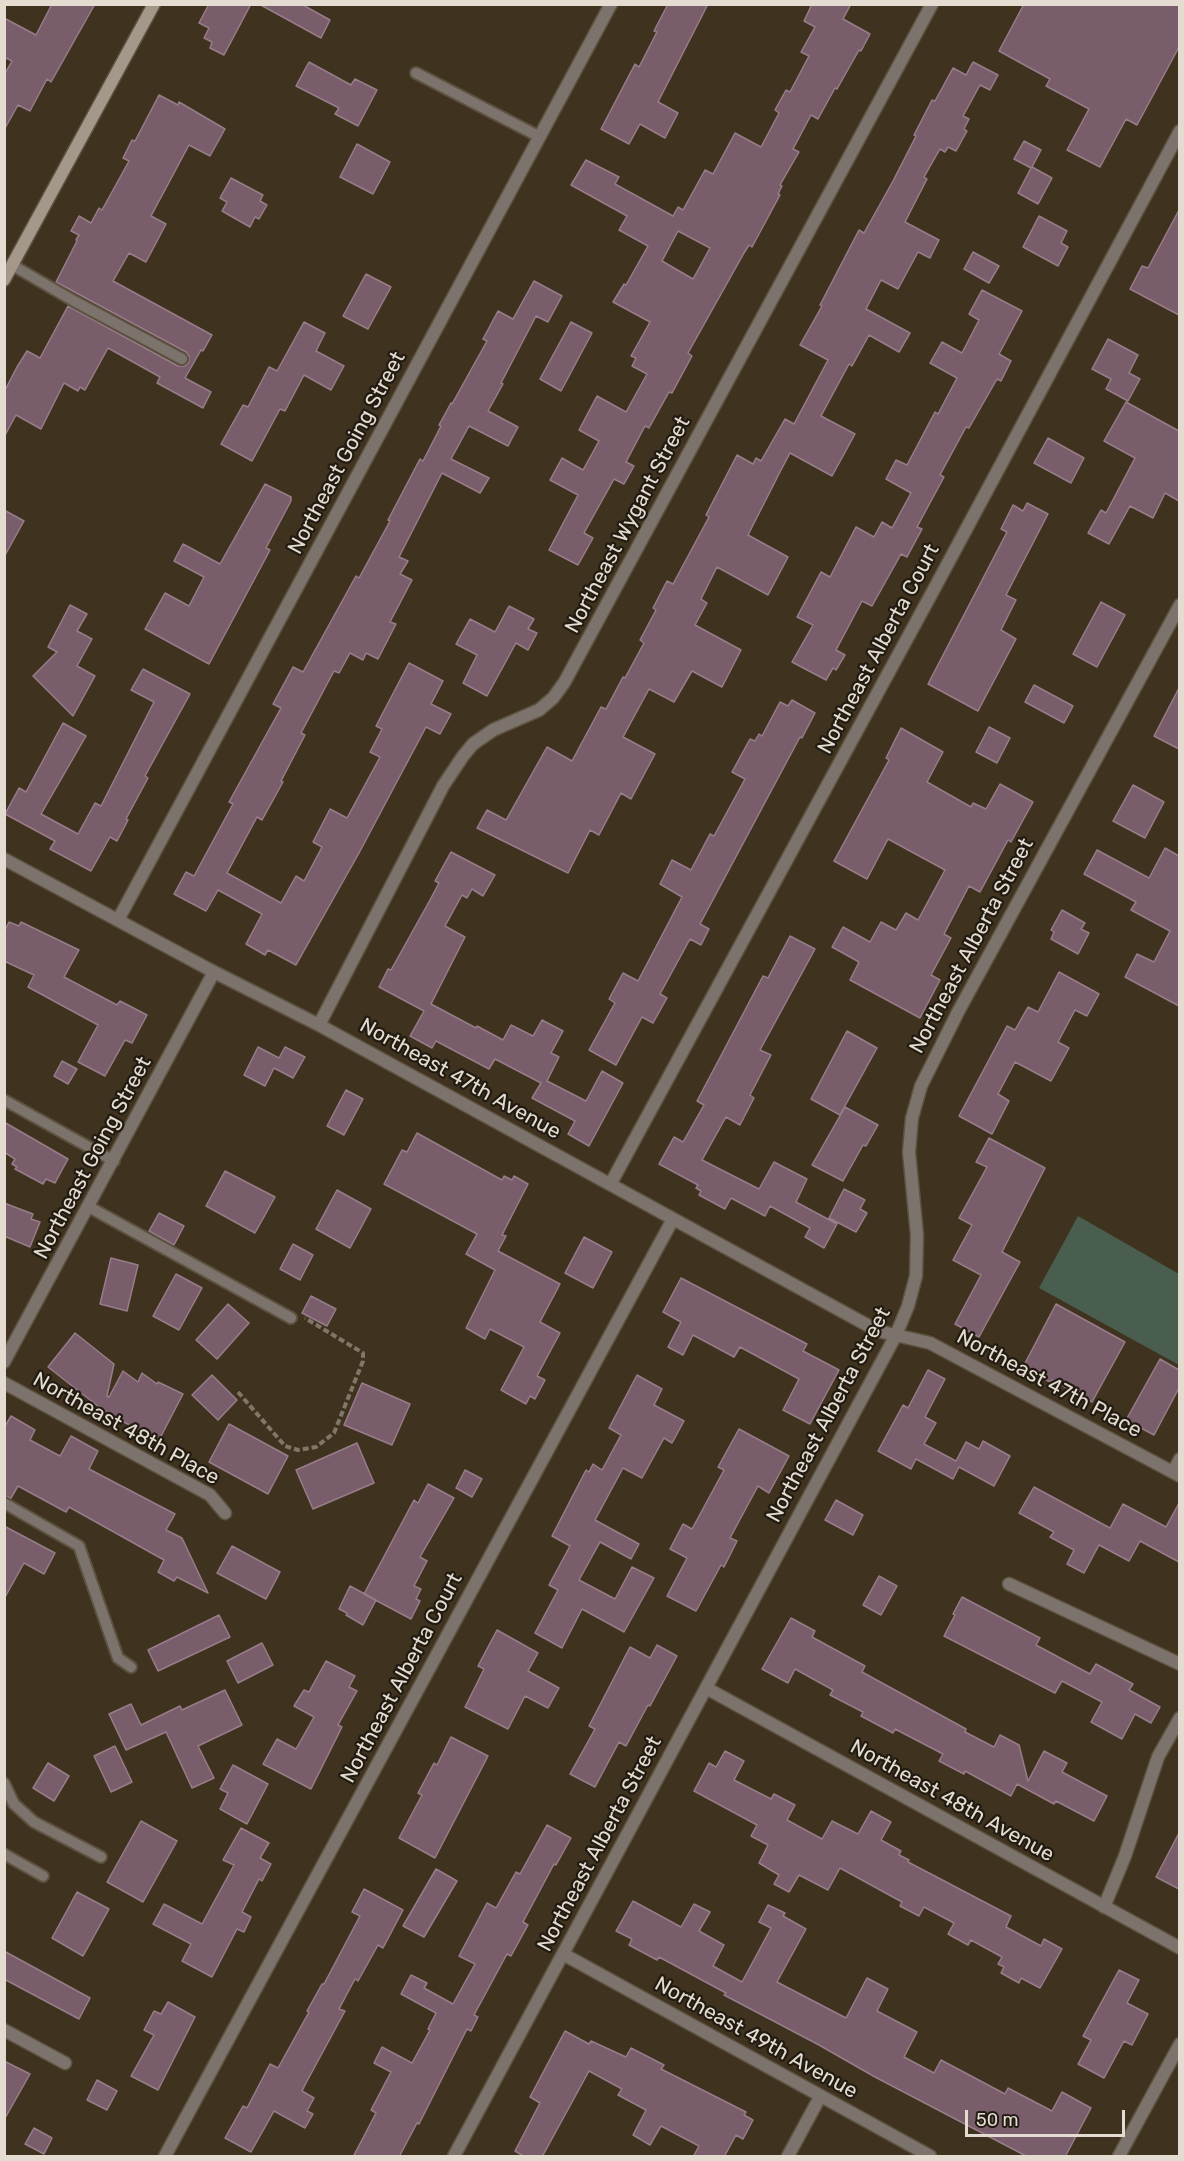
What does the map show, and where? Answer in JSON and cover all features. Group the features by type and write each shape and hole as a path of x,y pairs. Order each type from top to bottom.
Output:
{"street":[{"path":"4,280 154,4"},
{"name":"Northeast Going Street","path":"118,920 611,4"},
{"name":"Northeast Wygant Street","path":"320,1025 443,786 463,756 473,744 493,730 539,710 553,698 564,683 932,4"},
{"name":"Northeast Alberta Court","path":"611,1184 1179,134"},
{"name":"Northeast Alberta Street","path":"454,2157 896,1335 908,1306 916,1276 917,1235 909,1152 912,1118 921,1086 964,1002 1179,605"},
{"name":"Northeast 47th Avenue","path":"4,858 214,972 320,1025 878,1331 896,1335"},
{"name":"Northeast Going Street","path":"4,1362 214,972"},
{"name":"Northeast Alberta Court","path":"165,2157 673,1219"},
{"name":"Northeast 47th Place","path":"896,1335 930,1343 1176,1474"},
{"name":"Northeast 48th Place","path":"4,1383 210,1495 225,1513"},
{"path":"1176,1474 1179,1459"},
{"path":"1009,1584 1179,1664"},
{"name":"Northeast 48th Avenue","path":"706,1688 1179,1948"},
{"path":"1104,1907 1125,1856 1158,1757 1179,1718"},
{"name":"Northeast 49th Avenue","path":"563,1954 930,2157"},
{"path":"4,2030 65,2063"},
{"path":"1119,2157 1179,2044"},
{"path":"788,2157 820,2097"}],"lane":[{"path":"416,73 540,137"},
{"path":"12,265 182,359"},
{"path":"4,1100 114,1161"},
{"path":"89,1207 291,1318"},
{"path":"4,1503 79,1546 118,1658 131,1667"},
{"path":"4,1783 14,1804 34,1822 101,1857"},
{"path":"4,1854 44,1876"}],"path":[{"path":"238,1392 285,1446 298,1450 316,1447 334,1432 363,1361 363,1353 302,1316 291,1318"}],"green space":[{"path":"1078,1216 1179,1274 1179,1365 1039,1288"}],"building":[{"path":"52,4 95,4 51,82 47,79 30,111 18,105 4,130 4,75 12,61 4,57 4,18 36,35"},
{"path":"209,4 251,4 224,55 210,48 212,42 204,38 209,28 199,23"},
{"path":"259,4 301,4 330,20 321,38"},
{"path":"668,4 708,4 658,102 678,113 665,138 640,124 629,144 601,129 635,64 639,67"},
{"path":"812,4 851,4 843,19 870,34 818,119 811,115 793,149 799,152 780,185 782,186 778,194 780,195 752,247 749,245 744,253 688,353 692,356 672,393 669,392 649,428 645,426 626,462 634,466 624,484 614,479 584,533 593,538 578,565 549,550 578,495 550,480 562,458 583,470 599,441 579,430 597,396 626,412 647,374 632,366 636,358 631,356 650,322 613,302 624,284 626,285 648,246 619,230 627,216 571,185 586,160 619,177 615,184 673,216 678,207 683,210 705,170 713,174 735,133 761,147 779,113 775,110 786,90 790,92 809,56 801,52 815,27 804,21","holes":["678,231 710,248 693,279 662,261"]},
{"path":"1024,4 1179,4 1179,47 1137,125 1126,119 1100,167 1067,150 1089,109 1046,86 1050,79 999,51"},
{"path":"309,62 351,85 355,79 377,90 358,126 335,114 339,108 296,86"},
{"path":"973,62 998,75 990,90 980,85 963,116 969,119 964,129 967,131 956,151 948,147 945,152 940,149 924,177 927,179 905,222 939,240 930,258 918,252 898,289 881,280 866,309 910,333 899,352 869,335 852,366 849,364 821,416 855,434 832,476 790,453 748,535 788,557 768,595 717,567 701,599 707,603 695,625 741,650 722,687 692,671 674,702 649,689 623,737 655,754 631,799 621,793 599,835 590,830 568,873 477,828 487,810 506,820 547,747 572,761 601,707 606,709 644,643 640,640 656,610 653,608 667,581 673,584 709,517 706,515 737,455 753,464 756,458 761,461 785,419 794,424 828,360 800,345 859,230 864,233 893,181 932,100 935,101 953,68 966,75"},
{"path":"159,95 178,105 179,102 225,129 210,156 189,145 151,216 166,224 146,262 129,253 113,281 212,335 185,378 211,392 203,408 157,383 160,377 108,348 85,390 80,387 78,391 64,383 41,429 16,415 4,437 4,392 27,351 40,358 68,306 178,366 185,366 189,362 186,352 56,282 77,241 79,235 71,231 79,216 91,223 99,208 102,210 129,161 123,158 132,140 135,141"},
{"path":"1024,141 1041,150 1032,167 1052,178 1038,204 1018,193 1031,168 1014,159"},
{"path":"357,144 390,162 373,194 340,177"},
{"path":"231,178 263,195 260,201 267,205 259,219 255,217 250,227 222,211 227,202 220,198"},
{"path":"1179,210 1179,315 1130,289 1142,266 1148,268"},
{"path":"1039,216 1067,231 1061,243 1068,247 1058,266 1023,247"},
{"path":"973,252 999,266 989,283 964,269"},
{"path":"366,274 391,287 368,329 343,316"},
{"path":"534,281 562,296 548,322 536,316 488,411 518,427 508,446 469,426 451,459 489,478 480,493 442,473 399,557 408,561 400,574 412,580 390,622 396,624 378,659 366,653 363,660 350,653 339,673 334,671 301,733 305,735 281,781 283,782 262,820 257,817 227,873 281,903 296,876 304,881 322,847 313,842 330,809 347,818 380,757 370,752 382,729 376,726 409,663 443,681 431,704 451,714 440,734 426,727 296,965 268,950 265,955 246,944 262,914 218,890 206,911 174,894 186,872 194,876 233,804 229,802 281,708 273,704 293,667 303,672 356,576 359,578 420,459 423,461 441,426 439,425 487,341 483,339 498,311 513,319"},
{"path":"982,290 1022,311 999,354 1011,361 1001,381 997,379 969,428 966,427 940,475 944,477 917,527 922,529 907,557 901,554 872,606 862,601 836,650 845,655 836,670 833,668 826,680 792,662 813,625 797,617 821,572 830,577 856,527 874,537 882,522 892,528 911,493 886,479 896,460 907,465 935,412 938,414 957,378 930,363 942,342 962,353 979,320 969,314"},
{"path":"304,322 325,333 316,351 344,366 331,390 304,375 285,411 280,409 252,461 221,444 243,405 248,407 269,367 277,371"},
{"path":"571,322 592,333 561,391 540,379"},
{"path":"1108,339 1138,355 1129,373 1140,379 1128,401 1106,389 1111,379 1092,369"},
{"path":"1126,402 1179,431 1179,501 1165,493 1153,518 1130,506 1109,544 1088,533 1101,510 1106,513 1135,458 1104,441"},
{"path":"1048,438 1084,458 1071,483 1034,463"},
{"path":"265,484 291,497 291,501 266,548 270,550 209,664 145,629 165,593 189,606 204,577 174,561 183,544 220,564"},
{"path":"1027,503 1048,514 1006,595 1016,600 1001,630 1016,639 978,711 928,684 1007,532 1001,529 1013,505 1023,511"},
{"path":"4,510 24,521 4,557"},
{"path":"1101,602 1125,615 1097,667 1073,654"},
{"path":"70,605 87,614 77,631 92,639 77,666 95,676 73,716 33,676 57,652 48,647"},
{"path":"509,606 534,619 528,629 537,633 528,650 516,643 487,696 463,683 477,655 456,644 470,619 495,632"},
{"path":"143,669 190,694 145,776 148,778 117,841 110,837 91,871 50,849 55,841 5,814 19,788 26,792 63,723 86,736 41,814 78,834 95,803 101,806 154,702 131,690"},
{"path":"1034,685 1073,706 1064,723 1025,702"},
{"path":"1179,688 1179,749 1154,736"},
{"path":"792,700 815,713 700,924 709,929 701,945 690,939 660,994 667,998 653,1023 642,1017 616,1065 589,1050 615,1003 609,999 623,973 638,981 682,897 660,884 672,860 691,870 710,834 714,836 745,779 732,772 750,739 755,741 759,734 762,736 780,702 788,706"},
{"path":"989,727 1010,738 997,763 976,752"},
{"path":"901,728 943,752 927,782 971,807 973,803 986,809 1000,784 1033,802 1011,842 1008,840 980,892 969,886 944,934 951,938 931,975 940,980 920,1018 850,980 859,962 832,947 843,927 870,942 881,922 896,930 906,913 918,920 945,870 888,839 867,879 834,861 889,760 886,758"},
{"path":"1133,785 1164,802 1145,838 1113,821"},
{"path":"1165,848 1179,856 1179,1006 1125,977 1137,954 1154,962 1170,931 1131,910 1136,902 1084,874 1097,850 1149,878"},
{"path":"451,852 495,875 483,896 472,889 467,898 462,895 445,926 465,937 431,1004 503,1040 511,1025 533,1036 542,1020 563,1031 551,1053 559,1057 547,1081 586,1101 602,1071 623,1083 589,1146 568,1134 575,1121 532,1098 541,1083 495,1059 489,1069 436,1041 432,1048 410,1036 424,1011 379,987 430,900 439,883 435,881"},
{"path":"1062,910 1085,923 1081,929 1089,933 1078,954 1051,939 1054,932 1051,930"},
{"path":"9,922 19,926 21,922 79,950 64,977 117,1005 120,1001 147,1015 132,1043 125,1040 105,1076 78,1062 98,1025 28,987 34,975 4,961 4,932"},
{"path":"790,936 815,949 760,1050 771,1055 750,1095 754,1098 740,1125 726,1117 702,1160 759,1189 774,1162 807,1179 796,1202 837,1224 824,1248 805,1237 810,1228 770,1206 765,1216 731,1198 725,1209 699,1195 701,1191 696,1188 698,1185 659,1164 674,1137 683,1142 704,1105 697,1101 763,976 768,978"},
{"path":"1059,972 1099,994 1087,1016 1075,1010 1058,1042 1069,1048 1051,1081 1015,1062 998,1094 1009,1101 992,1134 959,1116 1007,1026 1015,1030 1028,1007 1038,1012"},
{"path":"847,1031 877,1048 840,1115 811,1099"},
{"path":"258,1047 279,1058 285,1047 305,1057 293,1078 274,1068 265,1086 244,1075"},
{"path":"62,1061 77,1069 68,1084 54,1076"},
{"path":"346,1090 363,1099 344,1135 327,1126"},
{"path":"845,1107 878,1125 866,1146 863,1145 843,1181 812,1165"},
{"path":"4,1122 68,1159 55,1183 46,1179 43,1184 15,1169 17,1167 12,1164 15,1159 4,1152"},
{"path":"417,1133 502,1180 504,1176 512,1180 514,1176 528,1184 502,1235 506,1236 498,1251 560,1284 540,1322 560,1333 537,1376 545,1380 535,1399 530,1396 526,1404 501,1390 524,1347 490,1329 485,1339 466,1328 495,1270 466,1254 477,1234 384,1184 402,1150 407,1152"},
{"path":"989,1138 1045,1168 1002,1252 1020,1262 979,1337 955,1324 981,1275 953,1260 972,1225 959,1218 987,1167 976,1162"},
{"path":"225,1171 275,1197 255,1233 206,1206"},
{"path":"844,1189 865,1200 860,1209 867,1213 856,1232 829,1218"},
{"path":"337,1190 371,1209 350,1248 316,1229"},
{"path":"4,1203 33,1214 31,1219 40,1222 30,1247 4,1236"},
{"path":"159,1213 184,1226 174,1245 149,1231"},
{"path":"584,1237 612,1252 593,1288 565,1273"},
{"path":"293,1244 313,1255 300,1280 280,1269"},
{"path":"111,1258 138,1265 127,1311 100,1304"},
{"path":"176,1274 202,1288 179,1330 153,1316"},
{"path":"681,1278 807,1344 803,1351 839,1370 810,1424 783,1410 799,1379 740,1347 734,1357 693,1335 683,1355 668,1347 681,1322 663,1312"},
{"path":"311,1296 336,1309 327,1326 302,1313"},
{"path":"228,1304 249,1323 217,1359 196,1340"},
{"path":"1056,1304 1125,1342 1092,1402 1023,1367"},
{"path":"75,1333 114,1364 107,1396 109,1397 123,1371 138,1382 142,1373 157,1384 158,1382 183,1394 159,1440 108,1414 48,1367"},
{"path":"1160,1359 1179,1370 1179,1388 1154,1435 1126,1420"},
{"path":"928,1370 945,1379 925,1417 936,1423 924,1444 956,1461 966,1442 979,1449 983,1441 1010,1456 994,1486 959,1467 953,1479 916,1459 911,1469 878,1451 903,1405 908,1408"},
{"path":"212,1375 237,1400 218,1420 192,1395"},
{"path":"637,1375 662,1389 654,1405 684,1421 672,1443 664,1438 642,1478 623,1468 595,1520 639,1544 631,1559 600,1542 579,1580 615,1599 632,1567 654,1578 624,1632 582,1609 562,1648 535,1633 558,1590 549,1585 570,1546 552,1536 586,1470 589,1472 593,1464 602,1470 621,1435 609,1428"},
{"path":"362,1383 410,1404 392,1445 344,1425"},
{"path":"11,1416 35,1430 30,1440 60,1456 71,1436 98,1451 89,1469 175,1514 166,1530 182,1538 208,1593 177,1577 174,1581 158,1572 164,1560 69,1507 66,1512 18,1486 11,1498 4,1496 4,1428"},
{"path":"229,1424 288,1456 268,1494 209,1462"},
{"path":"739,1429 789,1456 769,1493 758,1486 730,1538 737,1541 724,1567 721,1565 696,1611 667,1596 687,1558 670,1549 683,1524 692,1529 724,1470 718,1467"},
{"path":"357,1443 374,1483 313,1509 296,1470"},
{"path":"465,1470 482,1479 472,1497 456,1488"},
{"path":"428,1484 454,1498 420,1557 427,1561 414,1586 421,1589 416,1599 420,1601 411,1619 364,1594 414,1500 418,1503"},
{"path":"1034,1487 1110,1528 1123,1504 1166,1527 1179,1503 1179,1562 1140,1541 1129,1561 1099,1545 1084,1573 1067,1564 1074,1550 1050,1537 1054,1532 1019,1513"},
{"path":"836,1500 863,1515 853,1535 825,1520"},
{"path":"4,1526 55,1553 44,1574 24,1563 4,1599"},
{"path":"232,1546 280,1572 266,1599 217,1573"},
{"path":"879,1576 897,1586 881,1615 863,1605"},
{"path":"350,1586 376,1600 363,1625 339,1609"},
{"path":"962,1597 1040,1638 1036,1645 1090,1674 1096,1664 1133,1684 1129,1690 1160,1707 1151,1723 1135,1714 1122,1739 1091,1722 1102,1702 1062,1681 1055,1693 944,1636"},
{"path":"219,1615 230,1637 158,1671 148,1650"},
{"path":"791,1618 815,1631 812,1637 865,1666 862,1672 966,1729 965,1732 994,1747 1000,1735 1019,1745 1028,1781 1044,1751 1067,1763 1062,1772 1107,1796 1094,1821 1056,1801 1054,1804 1017,1784 1011,1796 965,1771 964,1774 939,1761 943,1754 895,1729 893,1733 861,1716 863,1712 830,1695 833,1690 795,1669 788,1683 762,1669"},
{"path":"497,1630 538,1653 528,1671 559,1688 548,1708 525,1696 508,1729 465,1707 484,1669 478,1666"},
{"path":"262,1643 273,1665 238,1683 227,1661"},
{"path":"657,1645 677,1656 626,1746 619,1742 595,1787 570,1774 595,1729 589,1726 630,1647 650,1658"},
{"path":"326,1661 355,1676 349,1687 357,1691 338,1725 342,1727 311,1789 263,1764 277,1739 296,1749 314,1717 294,1706 304,1690 309,1692"},
{"path":"225,1690 242,1725 198,1746 214,1778 192,1788 166,1732 126,1750 109,1714 131,1704 141,1725 180,1706 182,1710"},
{"path":"451,1737 488,1756 435,1858 399,1838 422,1795 418,1793 434,1763 437,1765"},
{"path":"115,1746 132,1782 111,1792 94,1756"},
{"path":"725,1751 744,1761 734,1780 771,1799 774,1794 795,1805 787,1820 822,1839 832,1821 858,1834 871,1811 891,1822 881,1840 901,1851 899,1855 909,1860 908,1862 1011,1916 1006,1927 1041,1946 1044,1939 1062,1949 1040,1988 1021,1978 1019,1983 1001,1973 1004,1967 998,1964 1002,1957 971,1940 968,1945 948,1934 954,1923 924,1907 919,1916 900,1906 902,1902 840,1868 828,1890 799,1875 789,1892 774,1884 779,1875 759,1863 768,1845 751,1836 757,1825 694,1791 709,1763 716,1767"},
{"path":"48,1763 69,1776 54,1801 33,1788"},
{"path":"233,1765 268,1784 247,1824 220,1809 228,1793 220,1789"},
{"path":"141,1821 177,1841 143,1902 107,1882"},
{"path":"547,1825 571,1838 556,1865 554,1864 523,1922 528,1925 511,1956 507,1954 474,2015 478,2017 471,2031 467,2029 419,2124 417,2123 399,2157 353,2157 376,2113 371,2110 391,2072 374,2063 382,2047 412,2063 430,2030 428,2029 436,2013 401,1994 411,1975 427,1983 424,1988 453,2004 475,1964 459,1956 487,1903 496,1908 516,1872 520,1874"},
{"path":"241,1828 269,1843 260,1858 271,1864 262,1881 259,1879 242,1912 251,1917 244,1932 237,1929 212,1977 182,1961 191,1944 153,1924 164,1904 202,1924 234,1865 223,1860"},
{"path":"1179,1833 1179,1889 1156,1877"},
{"path":"436,1869 457,1881 424,1937 403,1926"},
{"path":"364,1889 403,1910 383,1948 378,1945 358,1981 355,1979 339,2009 345,2011 302,2091 314,2098 307,2111 313,2114 305,2128 274,2111 251,2152 225,2138 243,2106 247,2108 270,2064 278,2068 360,1916 352,1912"},
{"path":"77,1892 109,1909 83,1956 52,1938"},
{"path":"633,1901 681,1927 694,1904 710,1912 699,1931 724,1945 713,1966 742,1982 771,1928 759,1922 768,1905 785,1913 783,1916 806,1929 777,1982 846,2018 867,1978 888,1989 877,2011 917,2032 904,2057 934,2073 941,2060 1005,2094 1008,2088 1052,2111 1062,2092 1091,2108 1065,2157 1028,2157 875,2077 659,1957 657,1960 629,1945 632,1939 616,1931"},
{"path":"4,1951 90,1998 79,2019 4,1979"},
{"path":"1119,1970 1139,1980 1127,2003 1148,2014 1132,2045 1124,2041 1104,2078 1078,2064 1091,2040 1083,2036"},
{"path":"168,2002 195,2017 158,2090 131,2076 154,2035 144,2030 154,2011 161,2014"},
{"path":"565,2031 589,2044 591,2041 626,2057 631,2048 664,2065 661,2069 746,2112 744,2115 753,2120 743,2139 736,2135 724,2157 693,2157 699,2146 661,2126 650,2145 633,2135 646,2110 618,2095 622,2089 589,2071 542,2157 525,2157 515,2151 540,2103 530,2097"},
{"path":"4,2061 30,2074 4,2120"},
{"path":"97,2080 117,2091 107,2110 87,2100"},
{"path":"34,2128 52,2138 44,2154 25,2144"}]}
